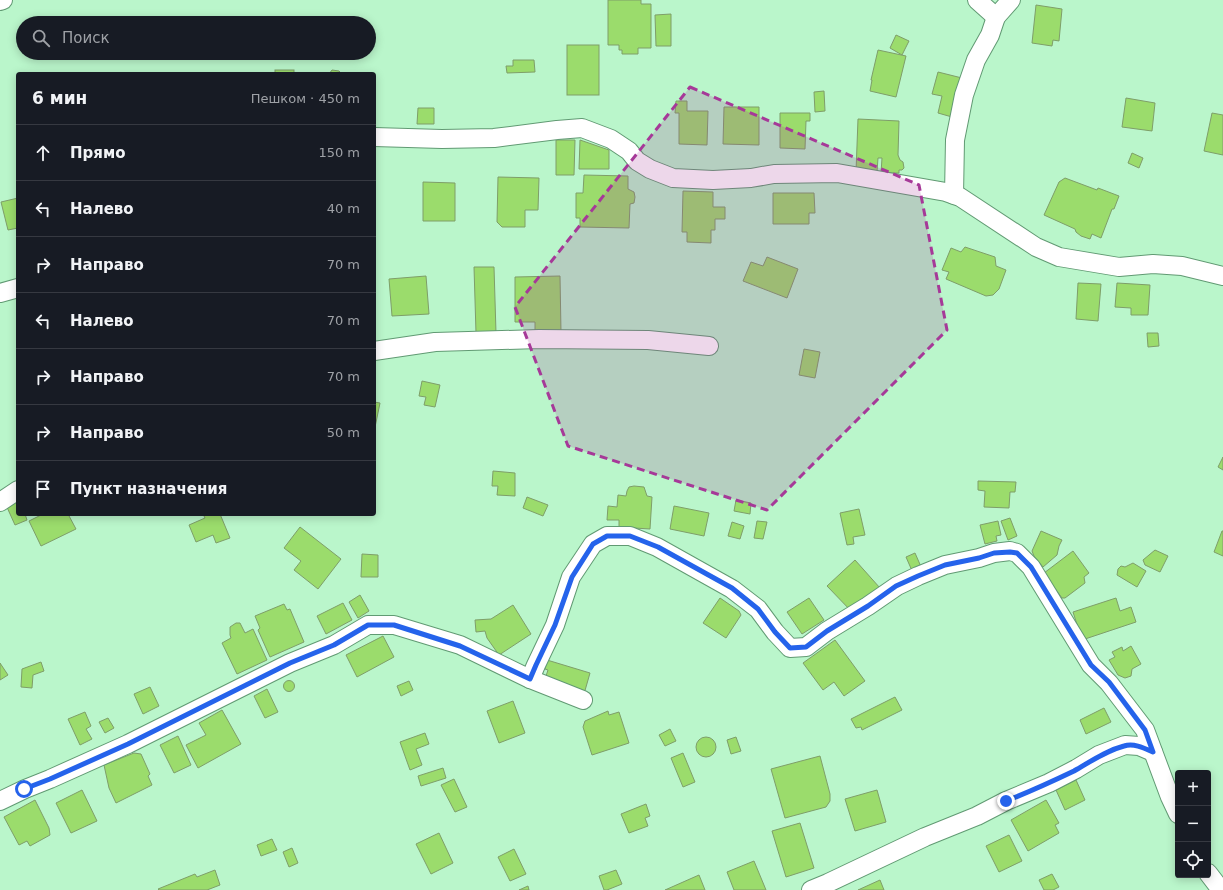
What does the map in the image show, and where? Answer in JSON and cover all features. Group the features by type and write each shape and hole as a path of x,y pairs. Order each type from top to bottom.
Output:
{"street":[{"path":"978,0 996,17"},
{"path":"954,195 955,140 964,95 976,60 990,35 996,17 1011,0"},
{"path":"376,137 442,139 494,138 582,128 611,139 629,151 637,161 650,169 673,178 713,180 751,178 774,174 837,173 946,192 960,197 1036,247 1059,257 1119,267 1153,264 1182,266 1223,276"},
{"path":"0,293 16,289"},
{"path":"376,351 435,342 539,339 648,340 709,346"},
{"path":"0,502 16,491"},
{"path":"530,679 555,625 572,577 593,544 607,536 630,536 658,547 732,588 758,609 775,632 790,648 806,647 827,631 868,606 896,586 918,576 945,565 979,558 994,553 1017,553 1031,567 1091,665 1109,682 1145,730 1175,808"},
{"path":"0,801 128,744 290,663 334,645 368,625 394,625 460,646 559,692 583,700"},
{"path":"811,890 925,837 977,816 1006,801 1049,783 1099,755 1125,745 1139,746 1153,752"},
{"path":"1211,877 1221,890"}],"highlighted area":[{"path":"690,87 919,185 947,330 767,510 568,446 515,307"}],"building":[{"path":"608,0 641,0 641,4 651,4 651,48 638,48 638,54 622,54 622,50 619,50 619,45 608,45"},
{"path":"1036,5 1062,9 1059,41 1053,40 1052,46 1032,43"},
{"path":"671,14 671,46 656,46 655,15"},
{"path":"896,35 909,41 902,55 890,48"},
{"path":"567,45 599,45 599,95 567,95"},
{"path":"878,50 906,56 896,97 870,91"},
{"path":"513,60 534,60 535,72 507,73 506,66 513,66"},
{"path":"275,70 294,70 294,72 275,72"},
{"path":"332,70 340,72 330,72"},
{"path":"938,72 962,78 952,117 938,113 942,96 932,94"},
{"path":"824,91 825,111 815,112 814,92"},
{"path":"1126,98 1155,103 1152,131 1122,127"},
{"path":"676,101 687,101 687,111 708,111 707,145 679,144 679,113 675,113"},
{"path":"724,107 759,107 759,145 723,144"},
{"path":"418,108 434,108 434,124 417,124"},
{"path":"780,113 810,113 810,121 806,121 805,149 780,148"},
{"path":"1212,113 1223,115 1223,155 1204,151"},
{"path":"858,119 899,121 898,155 900,160 903,162 904,168 899,170 899,173 881,173 882,158 878,158 877,172 856,172"},
{"path":"556,140 575,140 574,175 556,175"},
{"path":"580,140 609,150 609,169 579,169"},
{"path":"1132,153 1143,158 1139,168 1128,163"},
{"path":"584,175 628,176 628,189 634,192 635,197 634,203 630,204 629,228 580,227 580,218 576,218 576,193 583,193"},
{"path":"498,177 539,178 538,210 525,210 525,227 502,227 497,222"},
{"path":"1065,178 1097,190 1098,188 1119,196 1114,209 1112,209 1101,238 1092,234 1090,239 1081,236 1075,229 1044,215 1059,182"},
{"path":"423,182 455,183 455,221 423,221"},
{"path":"683,191 713,192 713,207 725,207 725,219 715,219 715,230 711,230 711,243 687,242 687,232 682,232"},
{"path":"773,193 814,193 815,213 809,213 809,224 773,224"},
{"path":"16,198 16,228 8,230 1,202"},
{"path":"965,247 995,257 996,266 1006,270 999,289 993,295 986,296 946,279 949,272 942,270 951,248 961,252"},
{"path":"767,257 798,269 787,298 743,281 751,262 763,266"},
{"path":"474,267 494,267 496,333 476,333"},
{"path":"426,276 429,314 392,316 389,279"},
{"path":"560,276 561,332 535,332 535,322 515,322 515,277"},
{"path":"1078,283 1101,284 1098,321 1076,319"},
{"path":"1117,283 1150,285 1148,315 1131,315 1131,308 1115,307"},
{"path":"1147,333 1158,333 1159,346 1148,347"},
{"path":"804,349 820,352 815,378 799,375"},
{"path":"422,381 440,385 435,407 424,405 426,397 419,396"},
{"path":"376,402 380,403 376,422"},
{"path":"1223,457 1223,470 1218,467"},
{"path":"493,471 515,473 515,496 497,495 498,486 492,486"},
{"path":"978,481 1016,482 1015,492 1010,492 1009,508 984,507 985,491 978,490"},
{"path":"629,487 644,487 647,496 652,497 650,529 619,527 619,520 607,520 608,506 617,507 618,495 626,496"},
{"path":"527,497 548,505 543,516 523,508"},
{"path":"736,500 751,503 750,514 734,511"},
{"path":"16,502 16,516 26,516 27,520 15,525 6,505"},
{"path":"674,506 709,513 704,536 670,529"},
{"path":"859,509 865,535 853,537 854,544 847,545 840,513"},
{"path":"39,516 69,516 76,529 41,546 29,521"},
{"path":"204,516 221,516 230,538 216,543 213,535 196,542 189,525 205,518"},
{"path":"1010,518 1017,536 1008,540 1001,521"},
{"path":"757,521 767,522 763,539 754,538"},
{"path":"998,521 1001,535 996,536 997,541 985,544 980,525"},
{"path":"732,522 744,526 740,539 728,536"},
{"path":"300,527 341,559 318,589 294,570 301,561 284,548"},
{"path":"1041,531 1062,540 1057,555 1043,567 1032,551"},
{"path":"1223,531 1223,556 1214,552"},
{"path":"1155,550 1168,556 1160,572 1145,565 1143,560"},
{"path":"1073,551 1089,573 1084,577 1085,583 1065,598 1062,598 1044,573"},
{"path":"915,553 922,569 913,573 906,557"},
{"path":"362,554 378,555 378,577 361,577"},
{"path":"855,560 880,588 853,613 827,586"},
{"path":"1133,563 1146,571 1137,587 1117,575 1118,569 1121,566 1125,567"},
{"path":"360,595 369,611 358,618 349,602"},
{"path":"720,598 739,611 741,615 726,638 703,623"},
{"path":"809,598 824,620 802,634 787,612"},
{"path":"1116,598 1120,611 1131,607 1136,622 1082,640 1073,612"},
{"path":"343,603 352,620 326,634 317,616"},
{"path":"284,604 287,610 290,609 304,642 270,657 258,630 260,628 255,616"},
{"path":"513,605 531,634 499,655 487,638 485,631 476,632 475,620 491,619"},
{"path":"236,623 240,623 245,633 253,629 267,660 237,674 222,643 231,638 230,627"},
{"path":"383,636 394,657 357,677 346,655"},
{"path":"835,640 865,681 844,696 834,682 823,690 803,663"},
{"path":"1131,646 1141,664 1132,669 1131,676 1125,678 1118,675 1109,660 1115,657 1112,652 1122,647 1123,651"},
{"path":"547,660 590,673 584,694 544,682 548,670 545,669"},
{"path":"41,662 44,671 33,675 32,688 21,687 22,669"},
{"path":"0,663 8,675 0,680"},
{"path":"289,680 293,682 295,686 293,690 289,692 285,690 283,686 285,682"},
{"path":"409,681 413,690 401,696 397,686"},
{"path":"150,687 159,706 143,714 134,694"},
{"path":"267,689 278,712 265,718 254,696"},
{"path":"895,697 902,710 862,730 861,727 856,728 851,719"},
{"path":"513,701 525,733 499,743 487,711"},
{"path":"1104,708 1111,722 1086,734 1080,720"},
{"path":"222,710 241,744 198,768 186,745 206,735 199,723"},
{"path":"608,711 609,715 619,712 629,743 592,755 583,727 585,721"},
{"path":"85,712 91,726 86,729 92,739 80,745 68,719"},
{"path":"108,718 114,728 105,733 99,722"},
{"path":"670,729 676,741 665,746 659,735"},
{"path":"425,733 429,744 416,749 422,765 410,770 400,742"},
{"path":"178,736 191,765 174,773 160,745"},
{"path":"702,737 710,737 716,743 716,751 710,757 702,757 696,751 696,743"},
{"path":"736,737 741,751 731,754 727,740"},
{"path":"134,753 141,754 150,774 148,776 152,785 116,803 109,788 104,765"},
{"path":"683,753 695,782 683,787 671,758"},
{"path":"820,756 830,794 830,801 826,807 785,818 771,769"},
{"path":"443,768 446,778 421,786 418,776"},
{"path":"454,779 467,807 455,812 441,785"},
{"path":"1076,780 1085,800 1065,810 1056,790"},
{"path":"82,790 97,821 71,833 56,803"},
{"path":"877,790 886,822 855,831 845,799"},
{"path":"35,800 49,828 50,835 30,846 27,841 19,845 4,817"},
{"path":"1046,800 1059,823 1055,825 1059,833 1028,851 1011,820"},
{"path":"646,804 650,816 645,818 648,826 629,833 621,814"},
{"path":"800,823 814,868 786,877 772,831"},
{"path":"439,833 453,863 431,874 416,844"},
{"path":"1009,835 1022,861 999,872 986,846"},
{"path":"272,839 277,850 261,856 257,845"},
{"path":"292,848 298,863 289,867 283,852"},
{"path":"514,849 526,874 510,881 498,857"},
{"path":"754,861 766,890 734,890 727,872"},
{"path":"215,870 220,885 207,890 158,889 195,874 197,877"},
{"path":"616,870 622,884 604,890 599,876"},
{"path":"1052,874 1059,887 1053,890 1044,890 1039,880"},
{"path":"699,875 705,890 665,890"},
{"path":"880,880 884,890 858,890"},
{"path":"528,886 529,890 519,890"}],"route":[{"path":"24,789 128,744 290,663 334,645 368,625 394,625 460,646 530,679 555,625 572,577 593,544 607,536 630,536 658,547 732,588 758,609 775,632 790,648 806,647 827,631 868,606 896,586 918,576 945,565 979,558 994,553 1017,553 1031,567 1091,665 1109,682 1145,730 1153,752 1139,746 1125,745 1099,755 1049,783 1006,801"}]}
